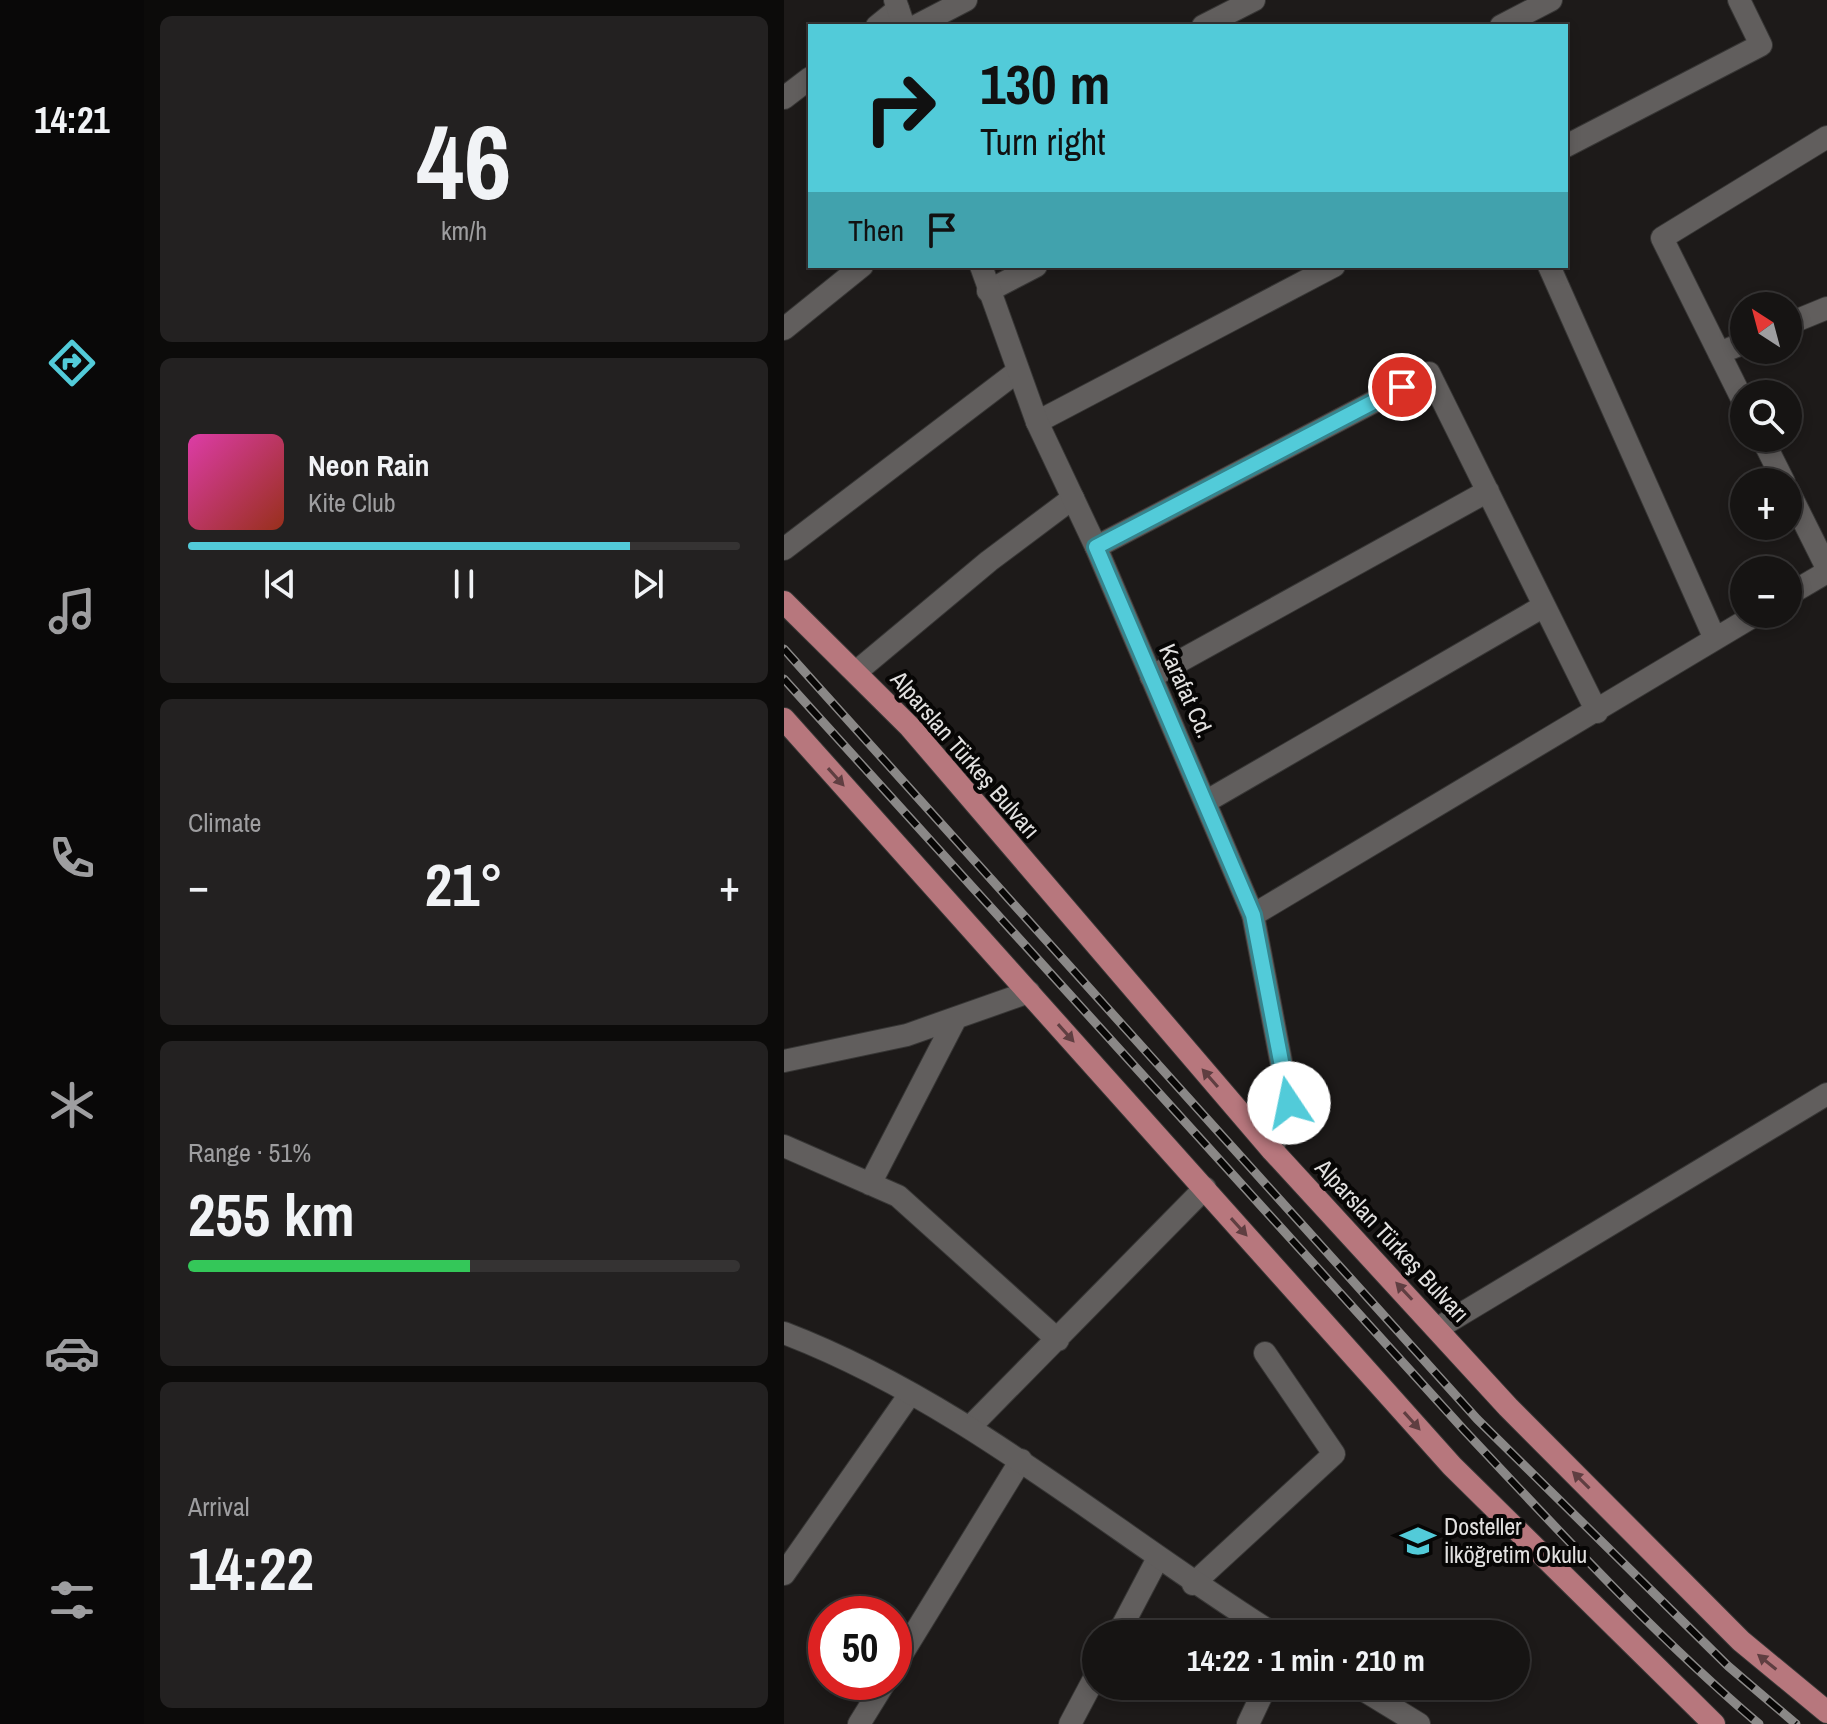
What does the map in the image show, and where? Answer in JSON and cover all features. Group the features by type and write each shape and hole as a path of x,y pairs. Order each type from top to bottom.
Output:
{"main road":[{"name":"Alparslan Türkeş Bulvarı","path":"784,602 910,727 1272,1150 1508,1407 1741,1641 1827,1712"},
{"path":"784,719 1452,1466 1714,1724"}],"street":[{"path":"920,24 966,0"},
{"path":"1207,24 1254,0"},
{"path":"1505,24 1551,0"},
{"path":"1568,145 1761,45 1739,0"},
{"path":"880,24 899,12"},
{"path":"784,98 808,80"},
{"path":"1732,380 1662,238 1827,137"},
{"path":"784,329 860,268"},
{"name":"Karafat Cd.","path":"982,268 1037,422 1096,547 1207,801 1253,915 1289,1103 1272,1150"},
{"path":"988,291 1032,268"},
{"path":"1037,422 1330,268"},
{"path":"1550,268 1715,639"},
{"path":"1802,318 1827,308"},
{"path":"1719,353 1730,349"},
{"path":"784,549 1018,371"},
{"path":"1096,547 1429,373 1597,712"},
{"path":"1151,677 1488,491"},
{"path":"856,672 989,561 1073,498"},
{"path":"1802,519 1827,570 1802,586"},
{"path":"1207,801 1544,606"},
{"path":"1253,915 1733,628"},
{"path":"784,1061 907,1035 1029,992"},
{"path":"870,1184 956,1018"},
{"path":"1438,1328 1827,1094"},
{"path":"784,1146 898,1196 1058,1340"},
{"path":"970,1427 1205,1188"},
{"path":"784,1333 827,1349 970,1427 1193,1584 1251,1620"},
{"path":"1193,1584 1334,1454 1265,1353"},
{"path":"784,1574 910,1394"},
{"path":"912,1638 1021,1460"},
{"path":"1125,1620 1158,1558"},
{"path":"859,1724 874,1700"},
{"path":"1070,1724 1083,1700"},
{"path":"1248,1724 1259,1700"},
{"path":"1379,1700 1418,1724"}],"railway":[{"path":"784,649 1477,1419 1728,1666 1796,1724"},
{"path":"784,679 1464,1430 1644,1618 1759,1724"}],"place":[{"name":"Dosteller İlköğretim Okulu","path":"1418,1541"}],"route":[{"path":"1289,1103 1253,915 1207,801 1096,547 1402,387"}]}
